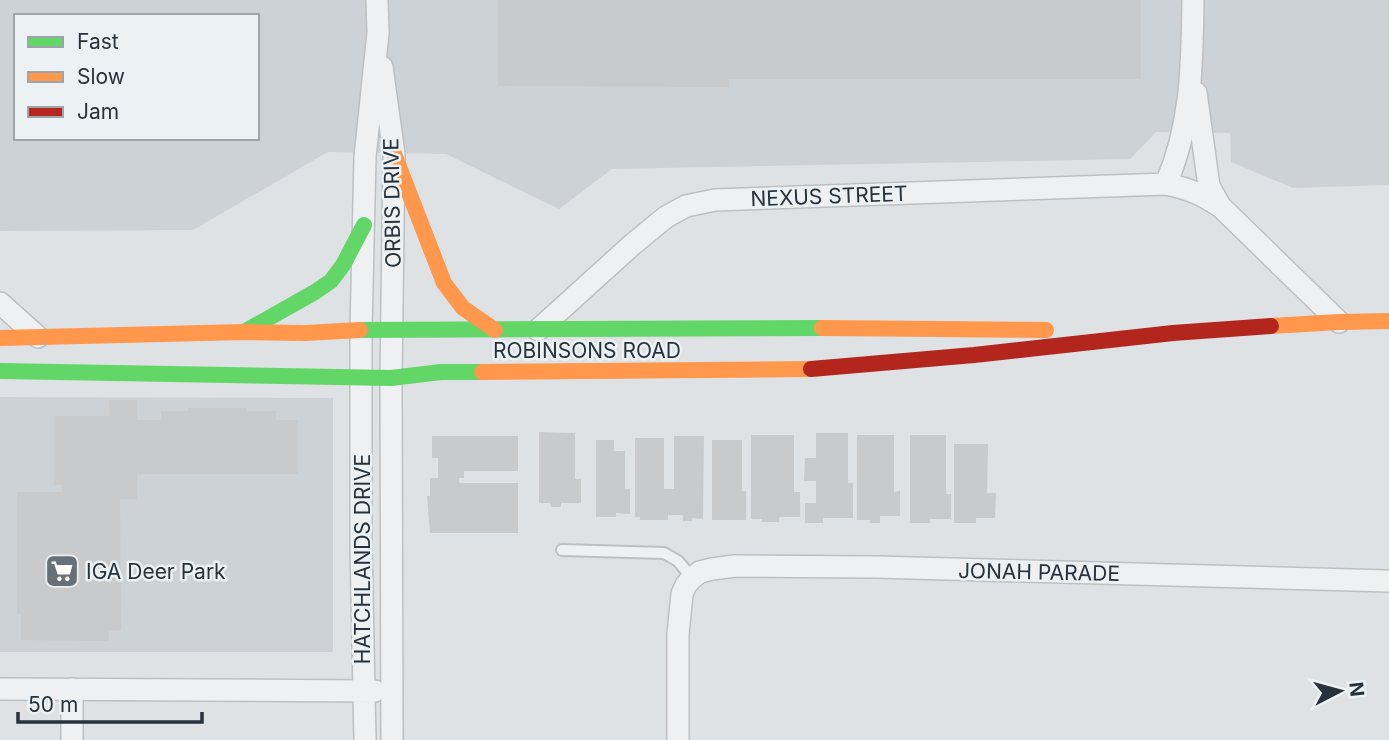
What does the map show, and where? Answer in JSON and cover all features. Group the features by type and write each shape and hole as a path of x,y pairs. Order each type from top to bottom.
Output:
{"main road":[{"path":"394,153 444,283 463,308 495,330"},
{"path":"244,332 331,281 343,265 364,225"},
{"name":"ROBINSONS ROAD","path":"0,371 391,378 441,372 806,369 974,355 1173,333 1389,321"},
{"name":"ROBINSONS ROAD","path":"0,338 361,330 835,328 1173,333"}],"street":[{"name":"ORBIS DRIVE","path":"377,0 378,33 394,153 391,378"},
{"name":"NEXUS STREET","path":"1166,184 1181,143 1192,70 1193,0"},
{"name":"ORBIS DRIVE","path":"362,377 365,157 378,33"},
{"name":"NEXUS STREET","path":"1192,70 1209,186 1221,207"},
{"name":"NEXUS STREET","path":"538,330 633,244 666,217 686,206 715,200 1166,184 1200,193 1221,207 1339,322"},
{"path":"0,303 38,337"},
{"name":"HATCHLANDS DRIVE","path":"362,377 361,547 365,740"},
{"name":"HATCHLANDS DRIVE","path":"391,378 392,740"},
{"name":"JONAH PARADE","path":"692,578 700,572 712,569 748,566 1389,581"},
{"path":"678,740 680,610 682,594 692,578"},
{"path":"0,689 391,691"},
{"path":"72,689 72,740"}],"lane":[{"path":"562,550 664,553 678,561 692,578"}],"shaded area":[{"path":"0,0 1389,0 1389,185 1293,188 1231,162 1230,133 1156,132 1130,159 612,169 559,209 446,154 328,152 193,230 0,231"},
{"path":"0,397 333,398 333,652 0,652"}],"building":[{"path":"498,0 1141,0 1141,79 729,79 729,87 498,86"},
{"path":"109,400 137,400 137,420 161,420 161,411 188,411 188,408 276,411 276,420 298,420 298,474 137,474 137,499 120,499 121,630 109,631 109,641 21,640 21,614 17,614 17,492 62,492 62,485 54,485 54,416 110,416"},
{"path":"539,432 575,433 575,479 581,479 581,503 561,503 561,507 551,507 550,503 539,503"},
{"path":"816,433 848,433 848,483 853,483 853,518 823,518 823,523 805,523 805,503 816,503 816,481 804,481 805,458 816,458"},
{"path":"751,435 794,435 794,492 800,492 800,517 779,517 779,522 751,519"},
{"path":"857,435 894,435 894,492 900,491 900,516 880,516 880,523 857,520"},
{"path":"910,435 946,435 946,494 951,494 951,519 910,523"},
{"path":"432,436 518,436 518,471 464,471 464,478 459,478 459,483 518,483 518,533 430,533 427,496 430,496 430,478 438,478 438,458 432,458"},
{"path":"674,436 704,436 703,519 683,521 683,515 668,515 668,520 640,520 640,517 635,517 635,438 664,438 664,489 674,489"},
{"path":"596,440 614,440 614,451 625,451 625,489 630,489 630,514 616,513 616,517 596,517"},
{"path":"712,440 742,440 742,491 746,491 746,520 712,520"},
{"path":"954,444 988,444 987,493 996,493 995,518 976,518 976,523 954,523"}],"traffic: fast":[{"path":"244,332 331,281 343,265 364,225"},
{"path":"360,330 822,328"},
{"path":"0,371 391,378 441,372 482,372"}],"traffic: slow":[{"path":"394,154 444,283 463,308 495,330"},
{"path":"1271,326 1389,321"},
{"path":"822,328 1046,330"},
{"path":"0,338 360,330"},
{"path":"482,372 811,369"}],"traffic: jam":[{"path":"811,369 974,355 1173,333 1271,326"}],"place":[{"name":"IGA Deer Park","path":"62,571"}]}
